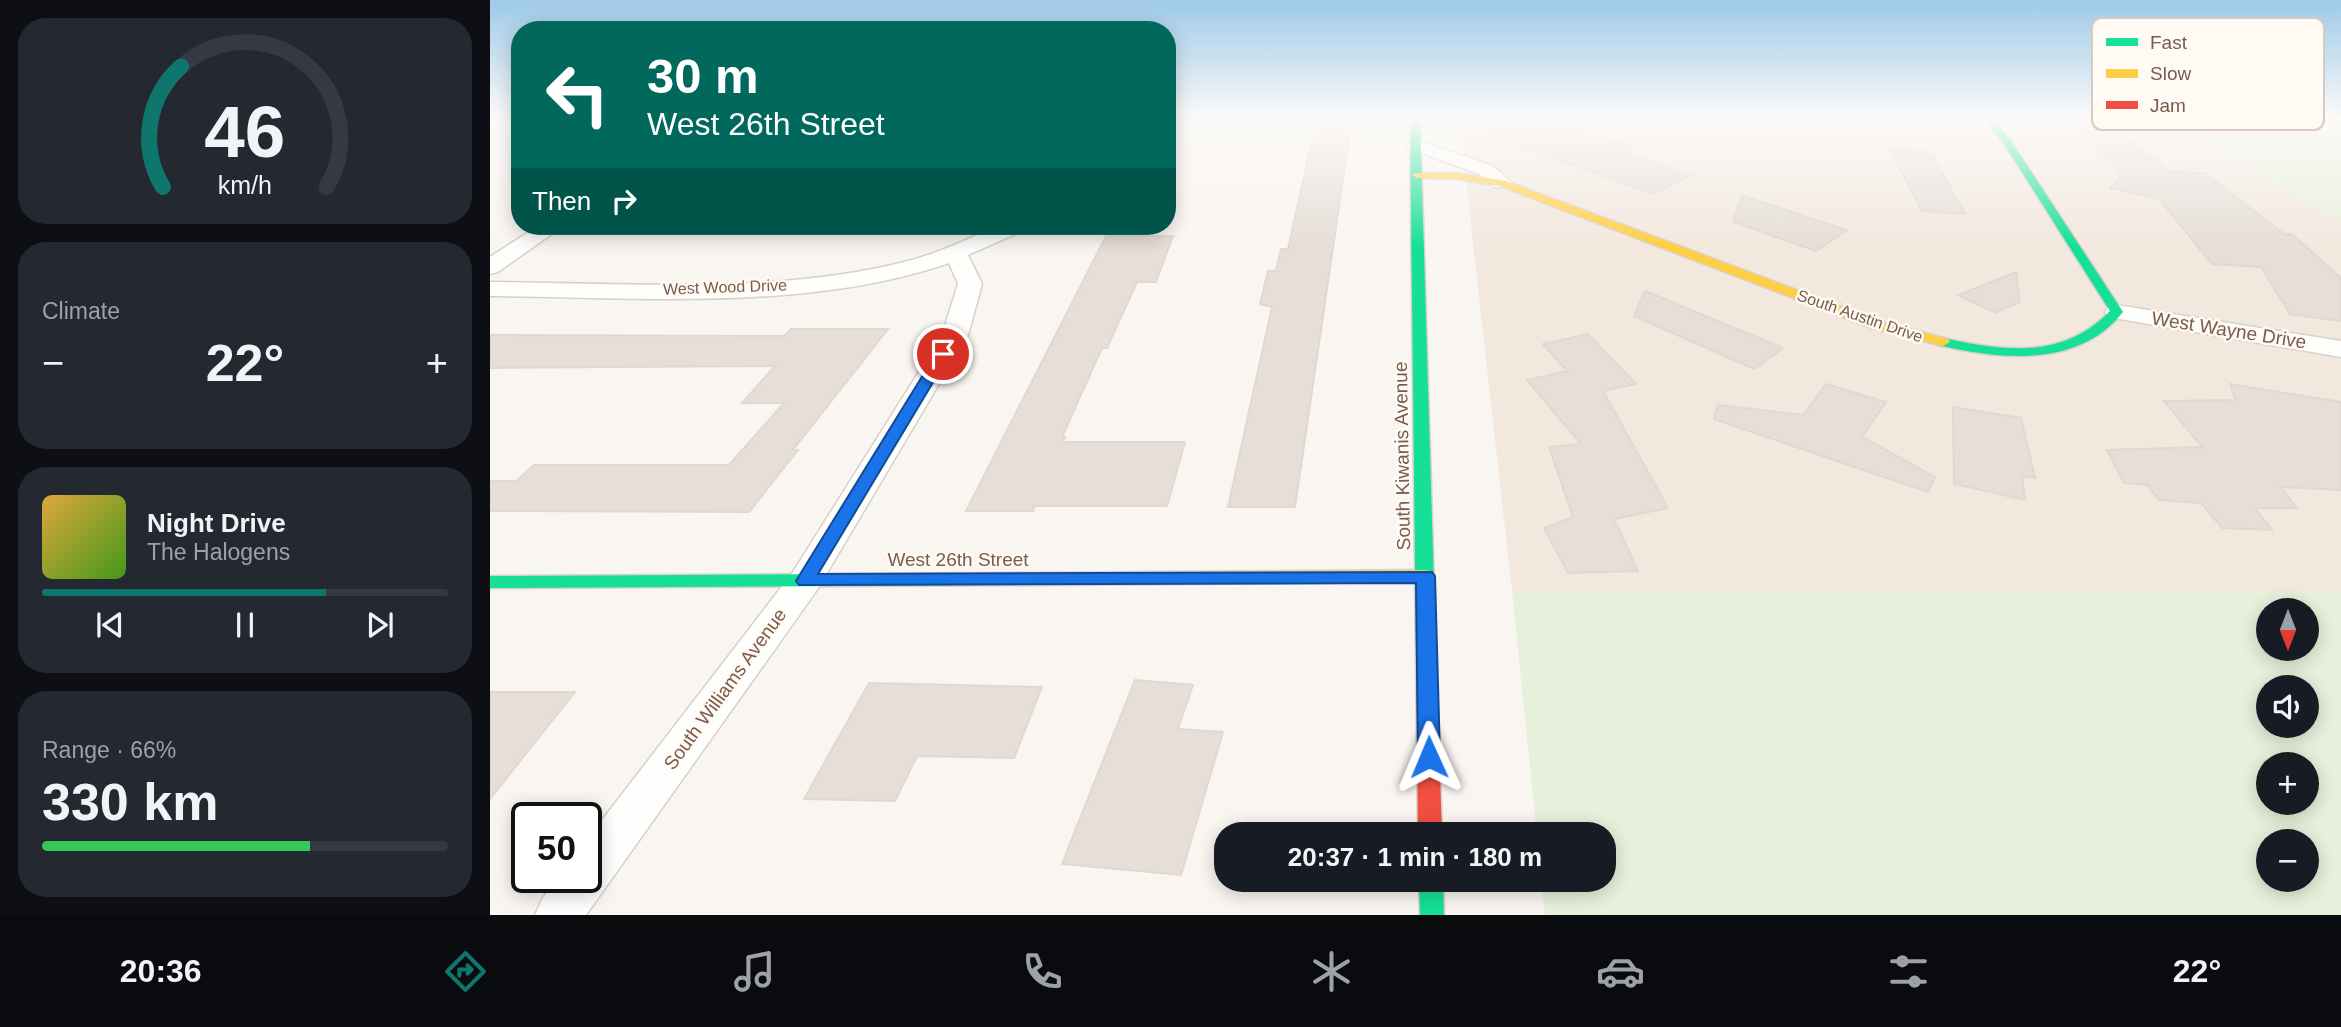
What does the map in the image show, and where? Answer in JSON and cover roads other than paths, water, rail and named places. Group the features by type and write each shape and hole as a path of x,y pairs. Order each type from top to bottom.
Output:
{"main road":[{"name":"South Kiwanis Avenue","path":"1417,161 1430,822"},
{"path":"2019,161 2116,312"},
{"name":"South Austin Drive","path":"1417,175 1458,176 1502,183 1877,325 1926,340 1984,349 2040,352 2080,342 2103,329 2116,312"},
{"name":"West 26th Street","path":"490,582 1425,576"},
{"path":"1431,892 1432,915"}],"street":[{"name":"South Austin Drive","path":"1460,161 1486,170 1502,183"},
{"path":"490,267 538,235"},
{"path":"956,253 995,235"},
{"name":"West Wood Drive","path":"490,289 702,289 802,285 896,271 956,253"},
{"name":"South Williams Avenue","path":"558,915 805,581 955,335 965,310 970,285 956,253"},
{"name":"West Wayne Drive","path":"2116,312 2341,349"}]}
